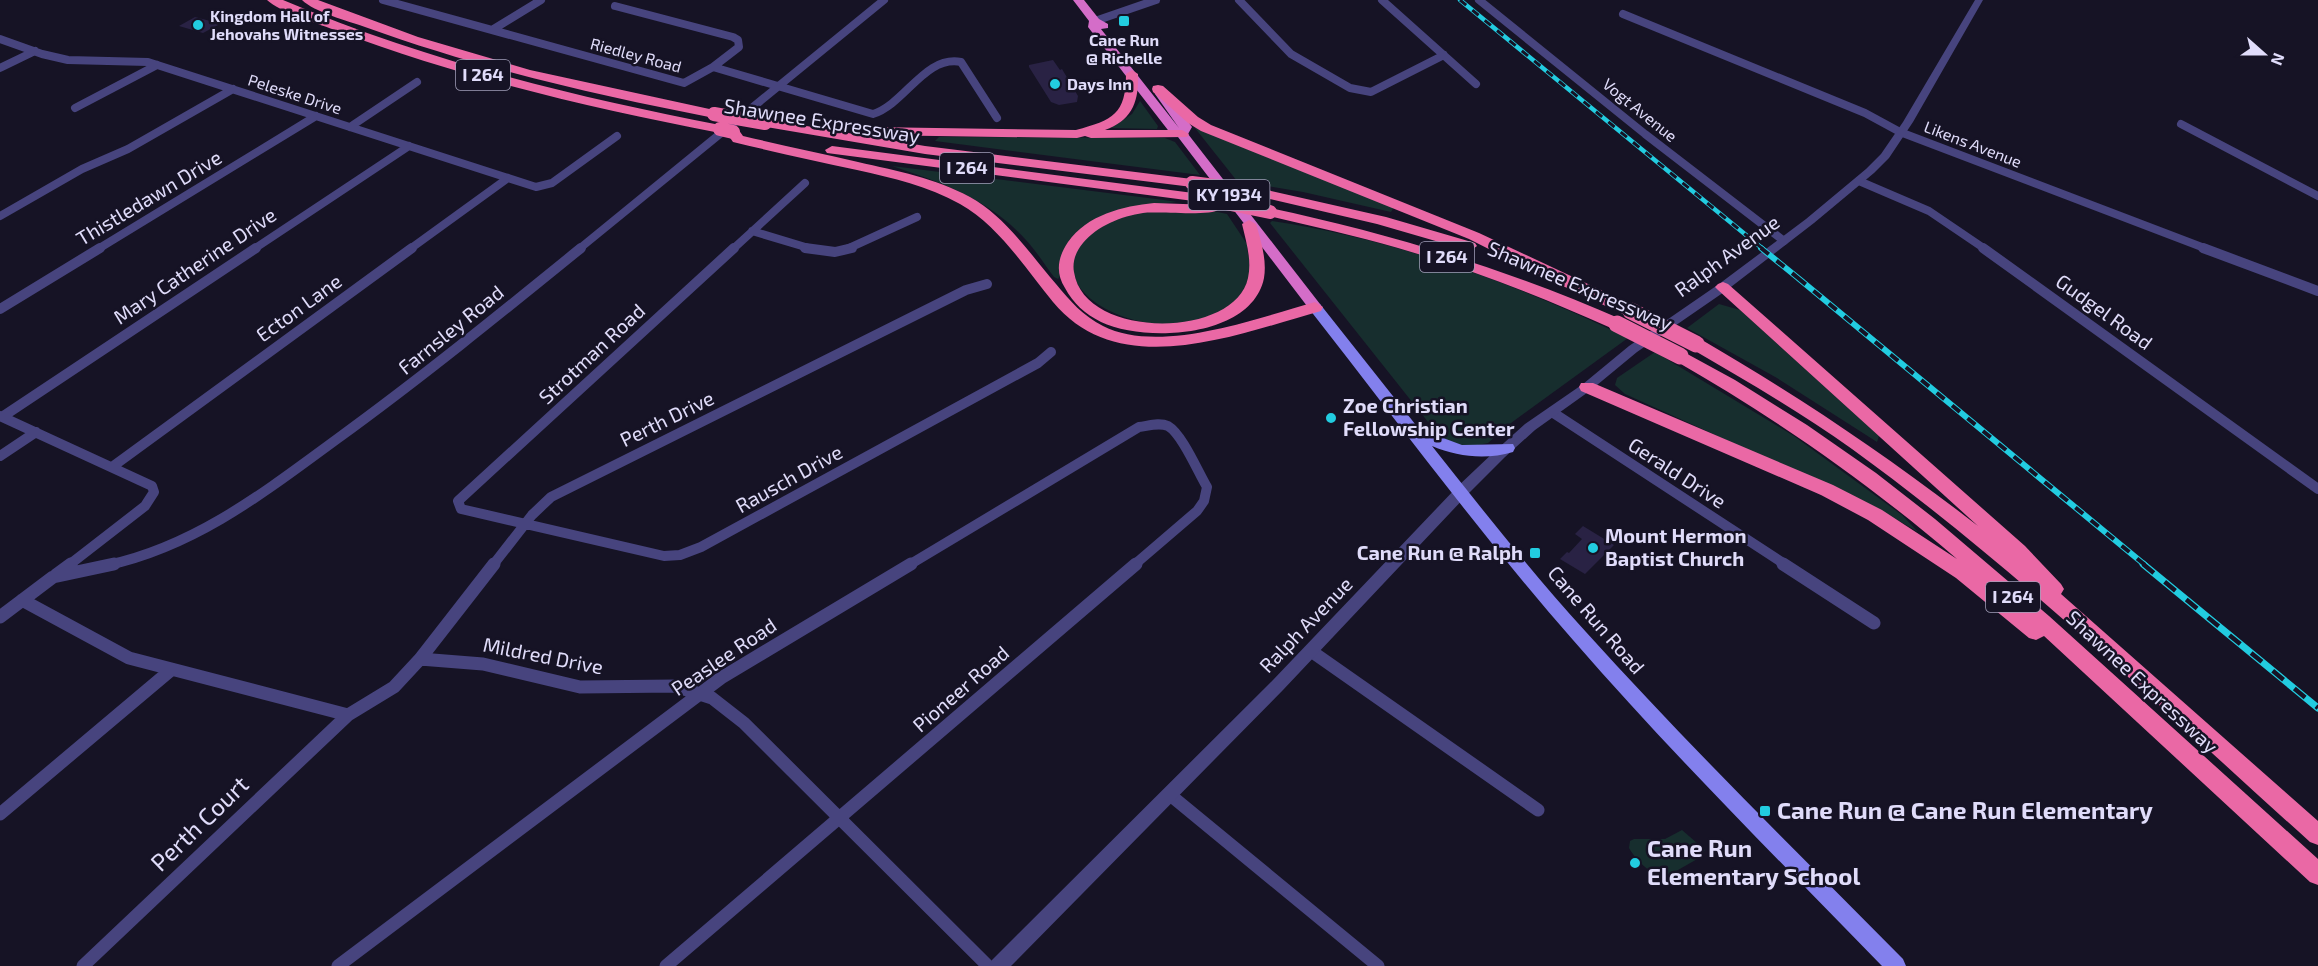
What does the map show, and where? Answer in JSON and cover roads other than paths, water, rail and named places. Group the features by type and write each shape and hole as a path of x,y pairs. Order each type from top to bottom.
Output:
{"highway":[{"name":"Shawnee Expressway","path":"273,0 355,34 460,69 595,104 733,132 893,158 1270,212 1338,226 1470,264 1543,291 1617,324 1680,356 1793,424 1869,477 1990,576 2318,874"},
{"name":"Shawnee Expressway","path":"308,0 392,33 486,62 627,97 827,136 1254,192 1349,212 1414,229 1566,281 1696,344 1820,419 1893,471 1976,535 2133,669 2318,835"},
{"name":"Cane Run Road","path":"1078,0 1095,21 1104,26 1158,89 1186,127 1182,134"},
{"name":"Cane Run Road","path":"1095,21 1094,27 1104,41 1175,131 1182,134 1249,224 1316,307"},
{"path":"1077,134 1100,128 1125,113 1134,95 1132,74"},
{"path":"1158,89 1193,120 1220,135 1334,178 1473,236 1566,281"},
{"path":"765,123 788,122 899,133 1182,134"},
{"path":"733,132 738,139 919,180 966,201 997,224 1071,313 1085,324 1106,334 1145,342 1182,340 1316,307"},
{"path":"1207,203 1143,208 1118,214 1094,225 1079,237 1069,251 1066,272 1071,288 1092,310 1128,325 1167,329 1212,321 1238,305 1248,295 1257,277 1258,257 1249,224"},
{"path":"1723,287 2018,552 2133,669"},
{"path":"1587,387 1827,490 1875,515 1930,549 1963,573 2138,712"}],"main road":[{"name":"Cane Run Road","path":"1316,307 1525,574 1638,703 1896,966"},
{"path":"1414,431 1441,445 1464,452 1508,448"}],"street":[{"name":"Riedley Road","path":"383,0 681,82 689,82 713,67 738,48 740,43 733,37 615,6"},
{"path":"492,30 541,0"},
{"name":"Farnsley Road","path":"0,617 53,577 108,566 167,547 219,521 265,492 425,375 884,0"},
{"path":"1095,21 1156,0"},
{"path":"1239,0 1291,54 1359,91 1371,92 1444,55"},
{"path":"1382,0 1476,84"},
{"name":"Vogt Avenue","path":"1479,0 1664,149 1784,241"},
{"name":"Ralph Avenue","path":"998,966 1311,651 1429,528 1461,491 1508,448 1633,349 1723,287 1859,182 1885,156 1979,0"},
{"name":"Likens Avenue","path":"1623,14 1866,113 1900,132 2318,291"},
{"name":"Peleske Drive","path":"0,39 68,60 126,59 157,65 508,178 543,187 552,183 617,136"},
{"path":"0,68 34,51"},
{"path":"713,67 869,113 879,113 924,75 944,61 953,59 961,62 997,118"},
{"path":"75,108 157,65"},
{"path":"350,127 417,82"},
{"path":"0,216 82,169 128,149 233,90"},
{"name":"Thistledawn Drive","path":"0,309 316,116"},
{"path":"2181,124 2318,196"},
{"name":"Mary Catherine Drive","path":"1,416 409,146"},
{"name":"Ecton Lane","path":"112,467 508,178"},
{"name":"Gudgel Road","path":"1859,182 1916,205 1946,221 2318,489"},
{"name":"Strotman Road","path":"524,525 464,511 459,507 458,501 805,183"},
{"path":"752,231 823,251 837,252 917,217"},
{"name":"Perth Drive","path":"420,659 524,525 551,497 966,290 987,284"},
{"name":"Rausch Drive","path":"524,525 664,556 691,552 1027,369 1052,352"},
{"name":"Gerald Drive","path":"1552,412 1874,622"},
{"path":"1,416 149,484 154,492 151,498 53,577"},
{"name":"Peaslee Road","path":"338,966 722,678 1120,438 1139,427 1159,424"},
{"name":"Pioneer Road","path":"666,966 1202,506 1206,495 1205,481 1176,433 1167,426 1159,424"},
{"path":"0,456 36,432"},
{"path":"22,600 129,658 348,715 394,687 420,659"},
{"path":"1311,651 1538,810"},
{"name":"Mildred Drive","path":"420,659 483,664 580,687 600,689 675,686 712,698 729,710 988,966"},
{"path":"0,814 171,670"},
{"name":"Perth Court","path":"83,966 348,715"},
{"path":"1168,794 1378,966"}],"railway":[{"path":"1460,0 1763,249"},
{"path":"1761,248 1803,282"},
{"path":"1798,278 2145,565"},
{"path":"2143,564 2318,708"}],"place":[{"name":"Cane Run @ Richelle","path":"1124,21"},
{"name":"Kingdom Hall of Jehovahs Witnesses","path":"198,25"},
{"name":"Days Inn","path":"1055,84"},
{"name":"Zoe Christian Fellowship Center","path":"1331,418"},
{"name":"Mount Hermon Baptist Church","path":"1593,548"},
{"name":"Cane Run @ Ralph","path":"1535,553"},
{"name":"Cane Run @ Cane Run Elementary","path":"1765,811"},
{"name":"Cane Run Elementary School","path":"1635,863"}]}
